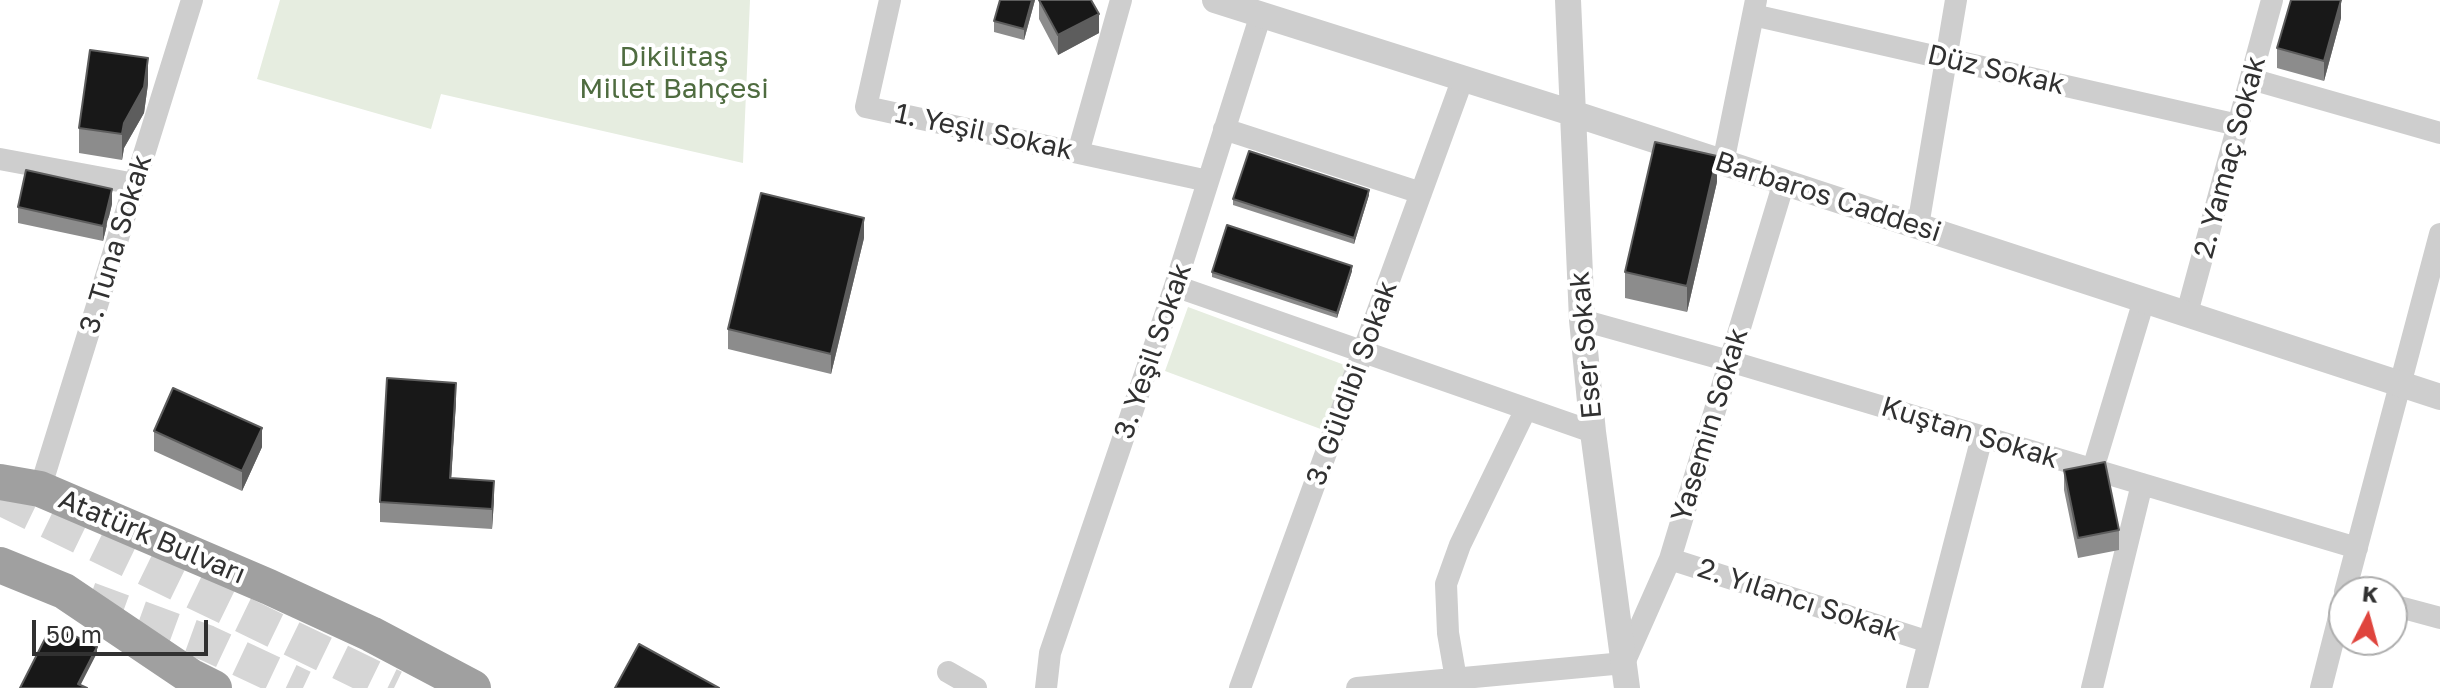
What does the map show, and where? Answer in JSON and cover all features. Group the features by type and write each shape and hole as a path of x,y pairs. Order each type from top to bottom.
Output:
{"highway":[{"name":"Atatürk Bulvarı","path":"0,482 40,489 282,593 371,634 473,688"},
{"path":"0,565 64,591 197,684"}],"street":[{"name":"3. Tuna Sokak","path":"40,489 192,0"},
{"name":"1. Yeşil Sokak","path":"890,0 866,107 1208,181"},
{"path":"1078,153 1121,0"},
{"name":"Barbaros Caddesi","path":"1215,0 1273,11 1463,78 2440,397"},
{"name":"Eser Sokak","path":"1568,0 1582,320 1593,432 1626,676"},
{"path":"1918,226 1956,0"},
{"name":"2. Yamaç Sokak","path":"2187,313 2272,0"},
{"path":"1723,163 1755,7"},
{"name":"Düz Sokak","path":"1755,7 1947,58 2238,125"},
{"name":"3. Yeşil Sokak","path":"1046,688 1050,653 1175,286 1224,129 1273,11"},
{"name":"3. Güldibi Sokak","path":"1240,688 1463,78"},
{"path":"2251,79 2440,133"},
{"path":"1224,129 1421,193"},
{"path":"0,159 135,184"},
{"name":"Yasemin Sokak","path":"1626,676 1670,559 1784,182"},
{"path":"2350,576 2440,234"},
{"path":"1175,286 1593,432"},
{"path":"2093,469 2144,300"},
{"name":"Kuştan Sokak","path":"1582,320 2357,548"},
{"path":"1456,679 1448,633 1446,584 1460,545 1526,409"},
{"path":"1917,688 1982,437"},
{"path":"2092,688 2142,484"},
{"name":"2. Yılancı Sokak","path":"1670,559 1929,642"},
{"path":"2408,609 2440,618"},
{"path":"2321,688 2329,656"},
{"path":"948,672 976,688"},
{"path":"1357,688 1456,679 1626,676"}],"green space":[{"name":"Dikilitaş Millet Bahçesi","path":"280,0 750,0 743,163 441,94 431,129 257,79"},
{"path":"1188,307 1350,367 1326,431 1165,371"}],"building":[{"path":"1000,0 1032,0 1024,29 994,21"},
{"path":"1039,0 1091,0 1099,14 1058,35"},
{"path":"2291,0 2341,0 2324,61 2277,48"},
{"path":"90,50 148,58 144,87 124,123 122,134 79,128"},
{"path":"1655,142 1717,156 1687,286 1625,272"},
{"path":"1249,151 1369,190 1354,238 1233,199"},
{"path":"26,170 112,189 103,226 18,207"},
{"path":"761,193 864,218 831,354 728,329"},
{"path":"1227,225 1352,266 1337,313 1212,272"},
{"path":"387,378 456,383 450,478 494,481 492,509 380,502"},
{"path":"173,388 262,428 242,471 154,431"},
{"path":"2105,462 2119,530 2078,538 2064,470"},
{"path":"52,625 97,647 78,684 87,688 20,688"},
{"path":"639,644 719,688 615,688"}],"tunnel":[{"path":"0,497 394,688"},
{"path":"89,600 207,643 303,688"}]}
